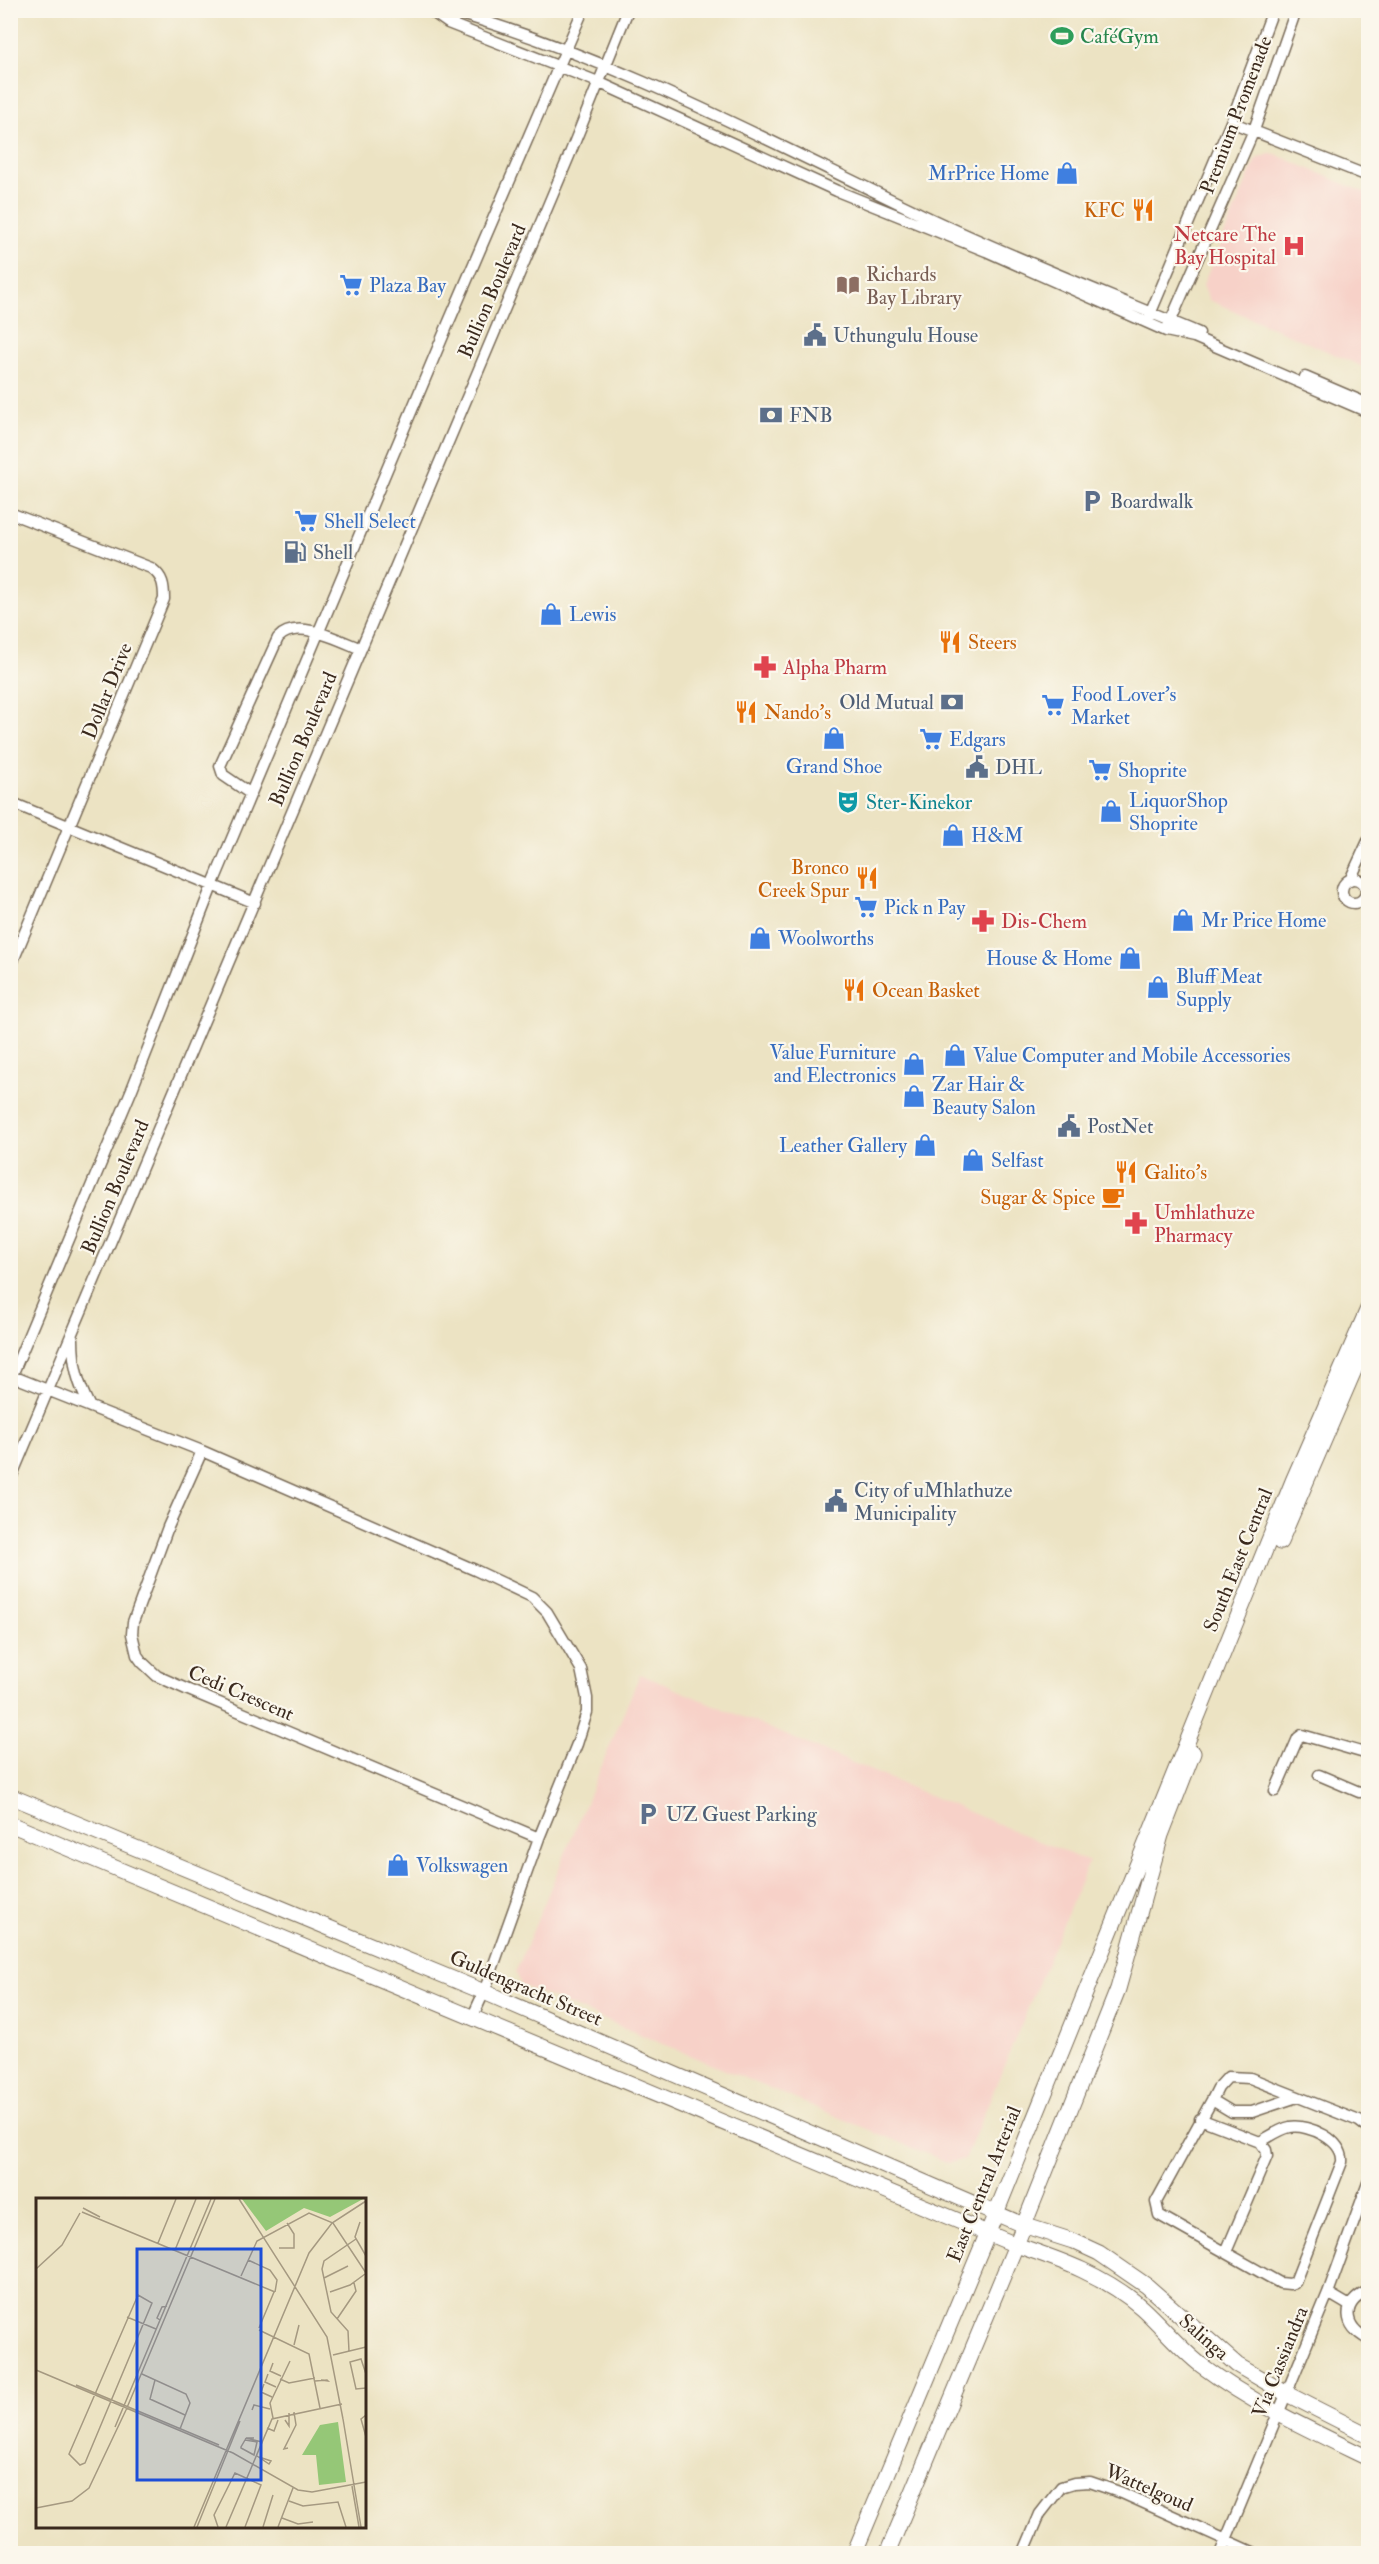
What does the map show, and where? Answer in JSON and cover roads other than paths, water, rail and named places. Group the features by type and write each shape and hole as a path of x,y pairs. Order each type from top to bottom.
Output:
{"street":[{"path":"447,10 567,51 679,98 957,231 1194,338 1368,412"},
{"name":"Bullion Boulevard","path":"11,1378 132,1089 251,794 321,632 448,324 583,10"},
{"name":"Bullion Boulevard","path":"10,1480 255,903 569,156 628,10"},
{"name":"Premium Promenade","path":"1148,317 1231,122 1273,10"},
{"name":"Premium Promenade","path":"1168,326 1254,130 1296,10"},
{"path":"431,11 448,23 598,82 837,191 1148,317"},
{"path":"1231,122 1368,176"},
{"path":"1168,326 1368,404"},
{"name":"Dollar Drive","path":"10,513 151,568 159,574 164,587 164,599 10,968"},
{"path":"251,794 226,778 220,771 220,766 278,638 285,631 292,630 321,632 361,649"},
{"path":"10,802 255,903"},
{"path":"1350,880 1360,880 1367,887 1363,905 1348,902 1343,896 1343,886 1350,880 1368,841"},
{"name":"South East Central","path":"1156,1832 1309,1442 1368,1309"},
{"path":"73,1332 73,1359 77,1377 90,1407"},
{"name":"South East Central","path":"1156,1832 1256,1594 1298,1503 1368,1338"},
{"path":"11,1378 49,1390 202,1451 511,1586 532,1597 547,1612 580,1669 587,1698 587,1712 577,1744 538,1838 484,1992 472,2018"},
{"name":"Cedi Crescent","path":"202,1451 168,1527 133,1622 132,1641 141,1662 157,1676 186,1689 538,1838"},
{"path":"1275,1791 1298,1737 1302,1736 1368,1754"},
{"path":"1319,1775 1359,1792 1368,1791"},
{"name":"Guldengracht Street","path":"10,1796 484,1992 1023,2225"},
{"path":"10,1824 1016,2245"},
{"path":"887,2553 1016,2245 1118,1989 1156,1832"},
{"name":"East Central Arterial","path":"854,2553 1156,1832"},
{"path":"1260,2142 1287,2128 1304,2127 1336,2143 1343,2154 1342,2162 1295,2282 1290,2284 1280,2283 1159,2215 1156,2202 1218,2088 1228,2077 1250,2078 1359,2121 1368,2128"},
{"path":"1212,2100 1232,2112 1251,2112 1297,2097"},
{"path":"1200,2120 1260,2142 1266,2150 1267,2156 1226,2252"},
{"name":"Via Cassiandra","path":"1220,2553 1328,2293 1368,2183"},
{"name":"Salinga","path":"1023,2225 1073,2241 1099,2253 1173,2308 1215,2348 1237,2365 1287,2394 1368,2435"},
{"name":"Salinga","path":"1016,2245 1064,2261 1114,2286 1142,2308 1199,2363 1278,2415 1368,2458"},
{"path":"1368,2291 1360,2295 1350,2306 1348,2319 1351,2327 1368,2339"},
{"path":"1328,2293 1350,2306"},
{"name":"Wattelgoud","path":"1023,2553 1040,2514 1061,2487 1090,2482 1257,2553"}],"place":[{"name":"CaféGym","path":"1062,36"},
{"name":"MrPrice Home","path":"1067,173"},
{"name":"KFC","path":"1143,210"},
{"name":"Netcare The Bay Hospital","path":"1294,246"},
{"name":"Plaza Bay","path":"351,285"},
{"name":"Richards Bay Library","path":"848,285"},
{"name":"Uthungulu House","path":"815,335"},
{"name":"FNB","path":"771,415"},
{"name":"Boardwalk","path":"1092,501"},
{"name":"Shell Select","path":"306,521"},
{"name":"Shell","path":"295,552"},
{"name":"Lewis","path":"551,614"},
{"name":"Steers","path":"950,642"},
{"name":"Alpha Pharm","path":"765,667"},
{"name":"Old Mutual","path":"952,702"},
{"name":"Food Lover's Market","path":"1053,705"},
{"name":"Nando's","path":"746,712"},
{"name":"Grand Shoe","path":"834,738"},
{"name":"Edgars","path":"931,739"},
{"name":"DHL","path":"977,767"},
{"name":"Shoprite","path":"1100,770"},
{"name":"Ster-Kinekor","path":"848,802"},
{"name":"LiquorShop Shoprite","path":"1111,811"},
{"name":"H&M","path":"953,835"},
{"name":"Bronco Creek Spur","path":"867,878"},
{"name":"Pick n Pay","path":"866,907"},
{"name":"Mr Price Home","path":"1183,920"},
{"name":"Dis-Chem","path":"983,921"},
{"name":"Woolworths","path":"760,938"},
{"name":"House & Home","path":"1130,958"},
{"name":"Bluff Meat Supply","path":"1158,987"},
{"name":"Ocean Basket","path":"854,990"},
{"name":"Value Computer and Mobile Accessories","path":"955,1055"},
{"name":"Value Furniture and Electronics","path":"914,1064"},
{"name":"Zar Hair & Beauty Salon","path":"914,1096"},
{"name":"PostNet","path":"1069,1126"},
{"name":"Leather Gallery","path":"925,1145"},
{"name":"Selfast","path":"973,1160"},
{"name":"Galito's","path":"1126,1172"},
{"name":"Sugar & Spice","path":"1113,1197"},
{"name":"Umhlathuze Pharmacy","path":"1136,1223"},
{"name":"City of uMhlathuze Municipality","path":"836,1501"},
{"name":"UZ Guest Parking","path":"648,1814"},
{"name":"Volkswagen","path":"398,1865"}]}
